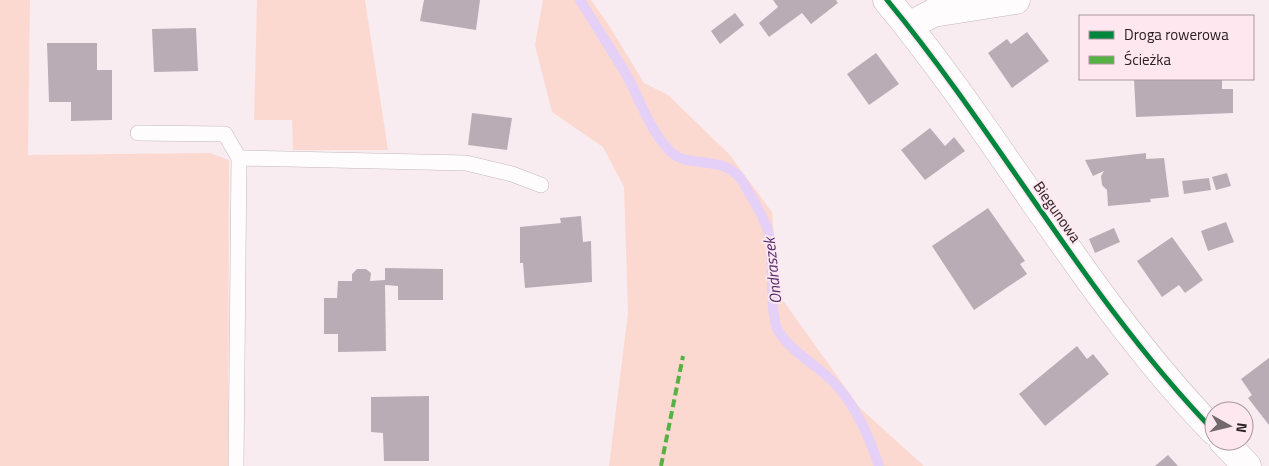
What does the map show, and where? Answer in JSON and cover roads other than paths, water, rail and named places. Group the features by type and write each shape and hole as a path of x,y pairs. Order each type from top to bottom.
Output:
{"street":[{"name":"Biegunowa","path":"887,0 909,26 1133,339 1204,421"},
{"path":"909,26 933,13 1016,0"},
{"path":"1233,451 1247,466"}],"lane":[{"path":"138,133 225,134 239,158 236,466"},
{"path":"239,158 466,164 512,174 541,185"}],"waterway":[{"name":"Ondraszek","path":"580,0 626,74 651,125 671,152 687,160 728,168 744,184 761,213 768,231 774,313 779,332 792,347 830,379 851,404 862,424 879,466"}]}
